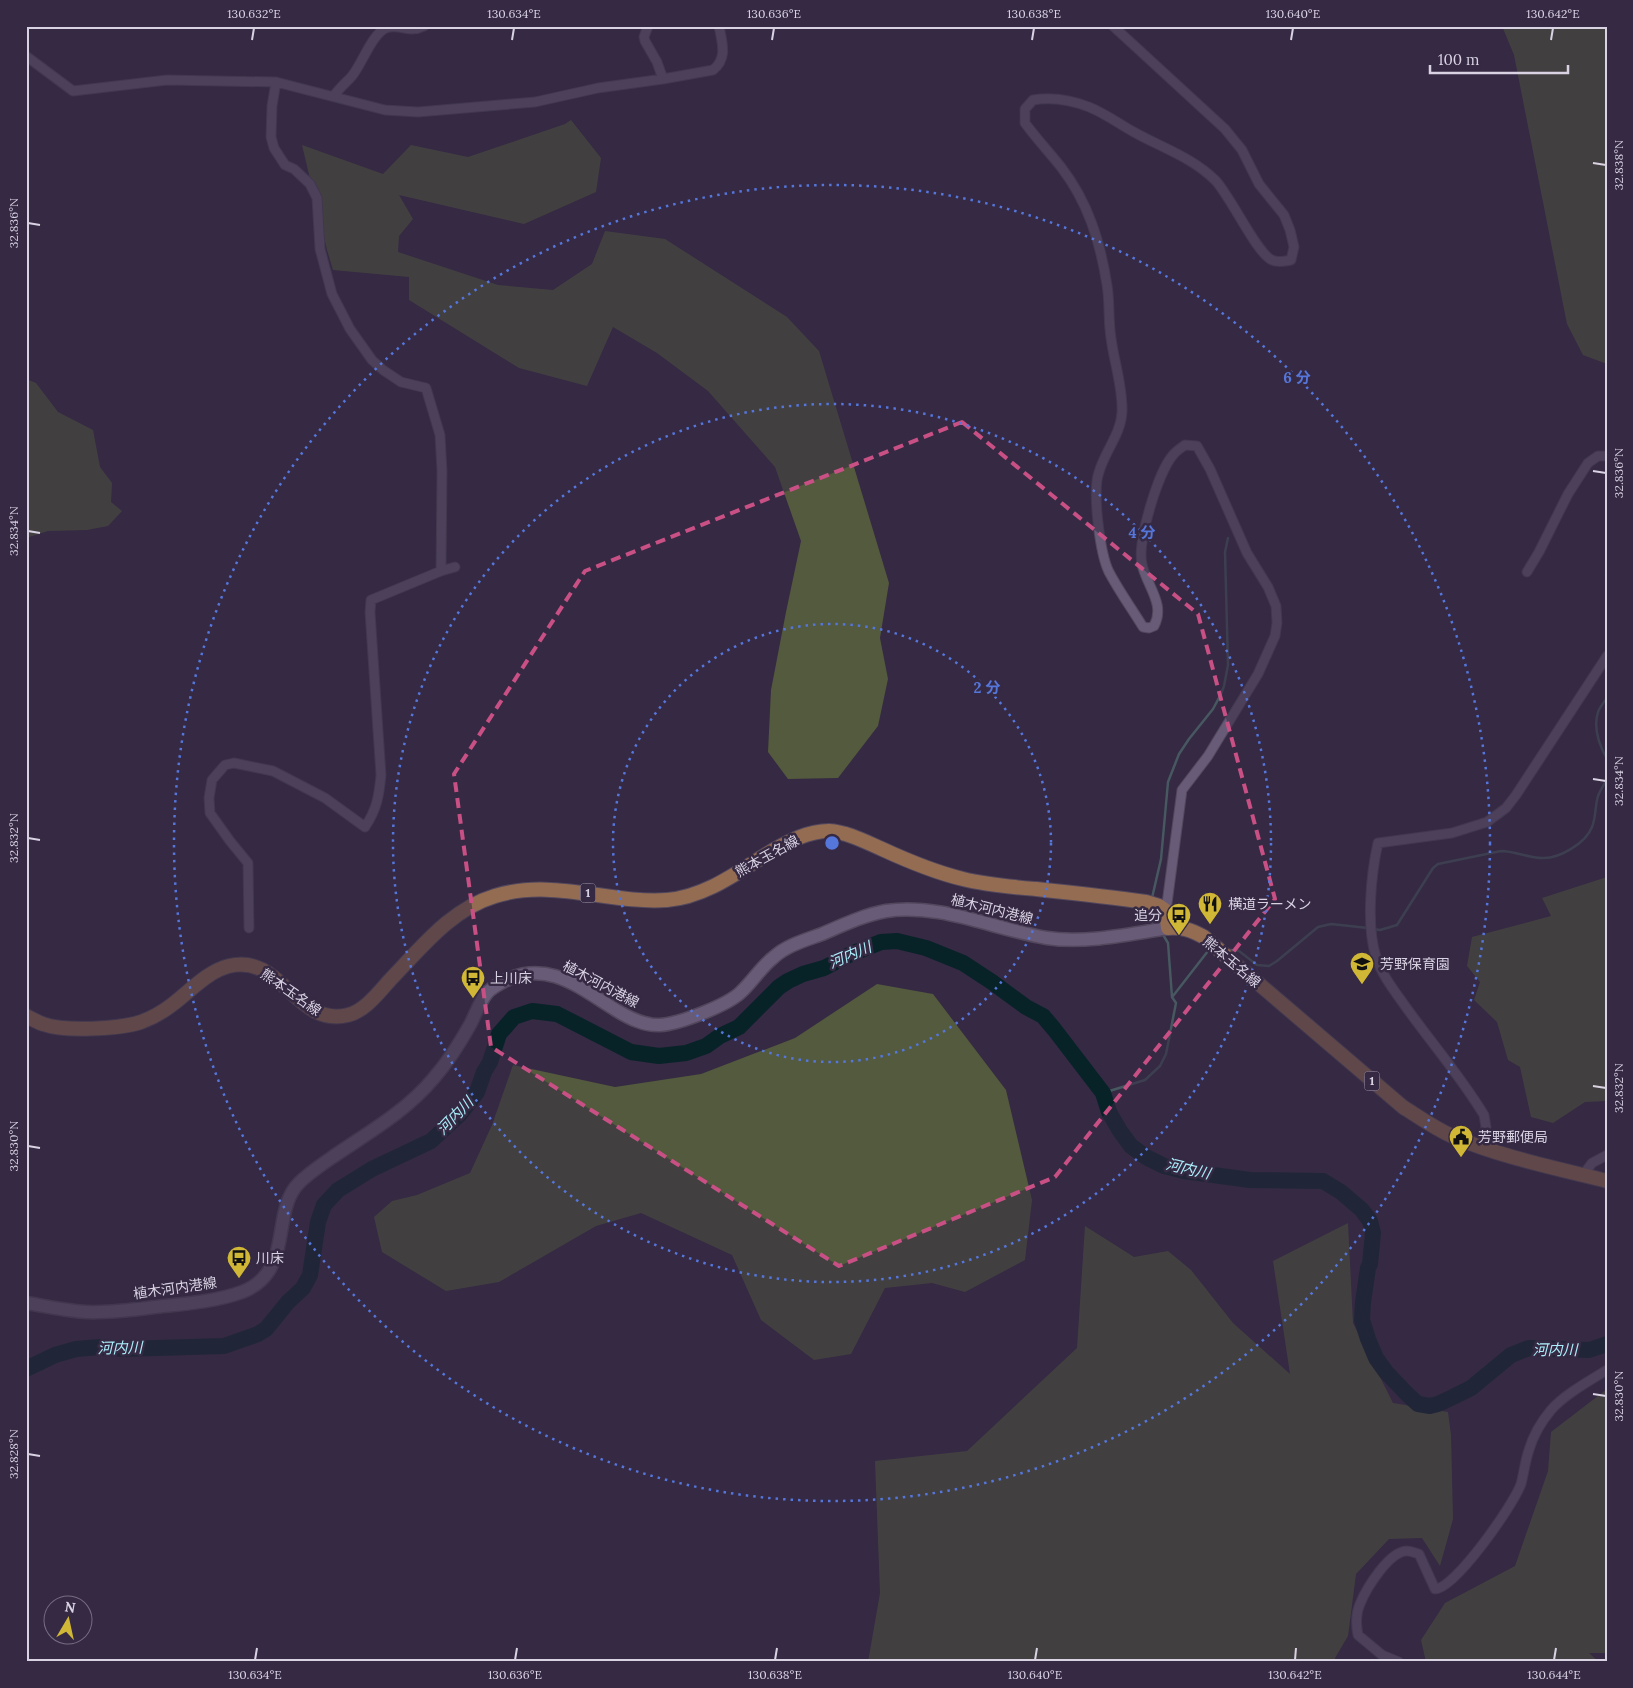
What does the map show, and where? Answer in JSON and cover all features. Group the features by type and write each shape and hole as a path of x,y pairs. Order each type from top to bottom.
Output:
{"main road":[{"name":"熊本玉名線","path":"26,1016 44,1025 68,1028 128,1025 142,1022 164,1010 205,978 227,966 242,965 252,966 265,971 318,1013 334,1018 353,1014 368,1002 453,918 467,908 494,896 543,889 653,901 673,899 703,891 796,837 816,832 831,831 848,836 938,872 966,880 1146,902 1159,906 1166,911"},
{"name":"植木河内港線","path":"26,1303 82,1312 106,1312 184,1304 217,1298 243,1292 258,1283 267,1274 272,1264 279,1245 286,1211 297,1185 412,1102 447,1062 487,993 501,983 516,976 543,973 559,977 626,1016 639,1022 656,1025 673,1023 693,1016 735,997 775,956 796,944 860,918 886,912 935,911 1007,930 1050,938 1077,940 1168,928"},
{"path":"1166,911 1168,928"},
{"name":"熊本玉名線","path":"1168,928 1192,930 1204,937 1403,1107 1428,1124 1480,1146 1539,1164 1607,1181"}],"street":[{"path":"334,96 337,90 353,75 381,28 393,26 416,30 424,26"},
{"path":"648,26 644,37 645,41 658,62 663,79"},
{"path":"26,56 73,91 166,80 276,82 385,110 418,112 535,102 598,88 713,70 718,66 724,54 719,26"},
{"path":"1113,26 1225,129 1242,150 1259,184 1284,215 1294,247 1291,260 1283,262 1272,260 1264,254 1245,226 1234,204 1215,180 1195,164 1089,107 1048,97 1033,100 1025,109 1024,123 1061,167 1080,196 1096,231 1107,286 1111,338 1120,388 1122,412 1118,431 1098,474 1095,496 1103,554 1108,571 1143,627 1149,628 1154,626 1157,621 1158,606 1142,564 1145,523 1163,471 1173,454 1185,445 1197,446 1210,469 1247,553 1268,586 1276,606 1277,623 1275,636 1258,674 1208,756 1182,790 1166,911"},
{"path":"276,82 272,106 271,136 274,148 286,165 294,169 310,184 317,198 320,249 332,294 350,329 372,360 401,382 426,388 440,435 442,470 441,571"},
{"path":"1527,572 1568,494 1588,463 1598,456 1607,456"},
{"path":"248,928 248,863 210,813 209,798 212,780 225,765 234,763 274,771 325,798 365,827 372,816 379,798 381,776 370,612 372,600 455,567"},
{"path":"1480,1146 1486,1127 1484,1115 1392,988 1376,957 1372,926 1373,865 1378,843 1452,833 1487,822 1506,808 1516,796 1607,656"},
{"path":"1583,1175 1592,1163 1607,1155"},
{"path":"1399,1662 1382,1655 1358,1635 1356,1625 1360,1605 1386,1562 1399,1553 1407,1551 1419,1554 1435,1589 1440,1589 1446,1585 1471,1560 1508,1509 1521,1485 1529,1449 1536,1432 1552,1409 1607,1370"}],"highlighted area":[{"path":"962,422 1198,614 1275,899 1055,1177 839,1266 491,1047 454,774 585,571"}],"green space":[{"path":"1502,26 1607,26 1607,364 1583,355 1567,324 1514,55"},
{"path":"571,120 601,158 596,192 524,224 399,195 413,219 399,236 398,252 498,285 553,290 592,264 605,231 665,239 787,317 819,351 889,583 880,638 888,679 878,726 838,778 788,779 768,752 771,690 801,541 775,467 708,391 657,353 613,327 587,386 519,368 409,300 409,277 333,270 302,145 383,174 411,145 468,157 565,124"},
{"path":"26,379 36,383 58,412 93,430 100,467 112,483 111,502 122,511 108,526 87,530 48,531 26,538"},
{"path":"1607,877 1607,1101 1585,1102 1553,1123 1531,1117 1520,1067 1508,1060 1497,1022 1474,1000 1480,982 1467,966 1472,937 1551,916 1542,898"},
{"path":"877,984 933,994 1006,1090 1032,1200 1025,1260 965,1292 932,1283 885,1288 851,1354 814,1360 761,1320 732,1255 641,1213 596,1226 499,1282 446,1291 382,1252 374,1217 392,1201 417,1195 470,1173 492,1125 513,1065 615,1087 701,1074 795,1038"},
{"path":"1348,1223 1353,1323 1393,1403 1448,1412 1451,1435 1453,1519 1440,1566 1422,1538 1389,1539 1356,1574 1348,1636 1335,1658 1336,1662 868,1662 880,1593 875,1461 967,1451 1077,1348 1085,1226 1134,1257 1168,1251 1191,1270 1233,1323 1290,1374 1273,1261"},
{"path":"1607,1389 1607,1653 1589,1653 1599,1662 1426,1662 1421,1640 1445,1603 1515,1566 1548,1471 1551,1432"}],"waterway":[{"path":"1152,898 1161,859 1168,782 1179,754 1213,709 1224,686 1228,665 1225,552 1228,538"},
{"path":"1607,698 1598,712 1596,724 1599,742 1607,759"},
{"path":"1373,929 1380,930 1397,925 1433,868 1438,864 1501,851 1537,858 1549,858 1571,849 1589,833 1594,819 1598,796 1607,779"},
{"path":"1149,908 1149,917 1155,925"},
{"path":"1231,950 1239,951 1257,965 1269,966 1318,927 1331,924 1368,928"},
{"path":"1103,1093 1145,1080 1160,1066 1166,1054 1176,1003 1172,997 1168,943 1162,933"},
{"name":"河内川","path":"26,1369 55,1355 76,1349 100,1347 123,1349 224,1346 258,1334 266,1329 288,1302 303,1288 310,1275 318,1222 324,1205 338,1190 372,1169 431,1141 460,1114 477,1092 484,1072 490,1062 499,1034 514,1017 532,1011 557,1014 631,1052 659,1056 686,1053 706,1046 720,1036 739,1027 779,987 788,981 824,968 851,954 881,942 897,941 926,948 963,963 1026,1007 1043,1016 1103,1093 1109,1112 1120,1131 1131,1146 1146,1157 1164,1166 1184,1171 1250,1180 1323,1181 1341,1192 1362,1210 1370,1221 1373,1233 1362,1320 1376,1358 1386,1372 1418,1404 1430,1406 1438,1404 1471,1388 1511,1355 1529,1348 1589,1350 1607,1344"},
{"path":"1173,996 1208,951"}],"place":[{"name":"横道ラーメン","path":"1210,925"},
{"name":"追分","path":"1179,936"},
{"name":"芳野保育園","path":"1362,985"},
{"name":"上川床","path":"473,999"},
{"name":"芳野郵便局","path":"1461,1158"},
{"name":"川床","path":"239,1279"}]}
